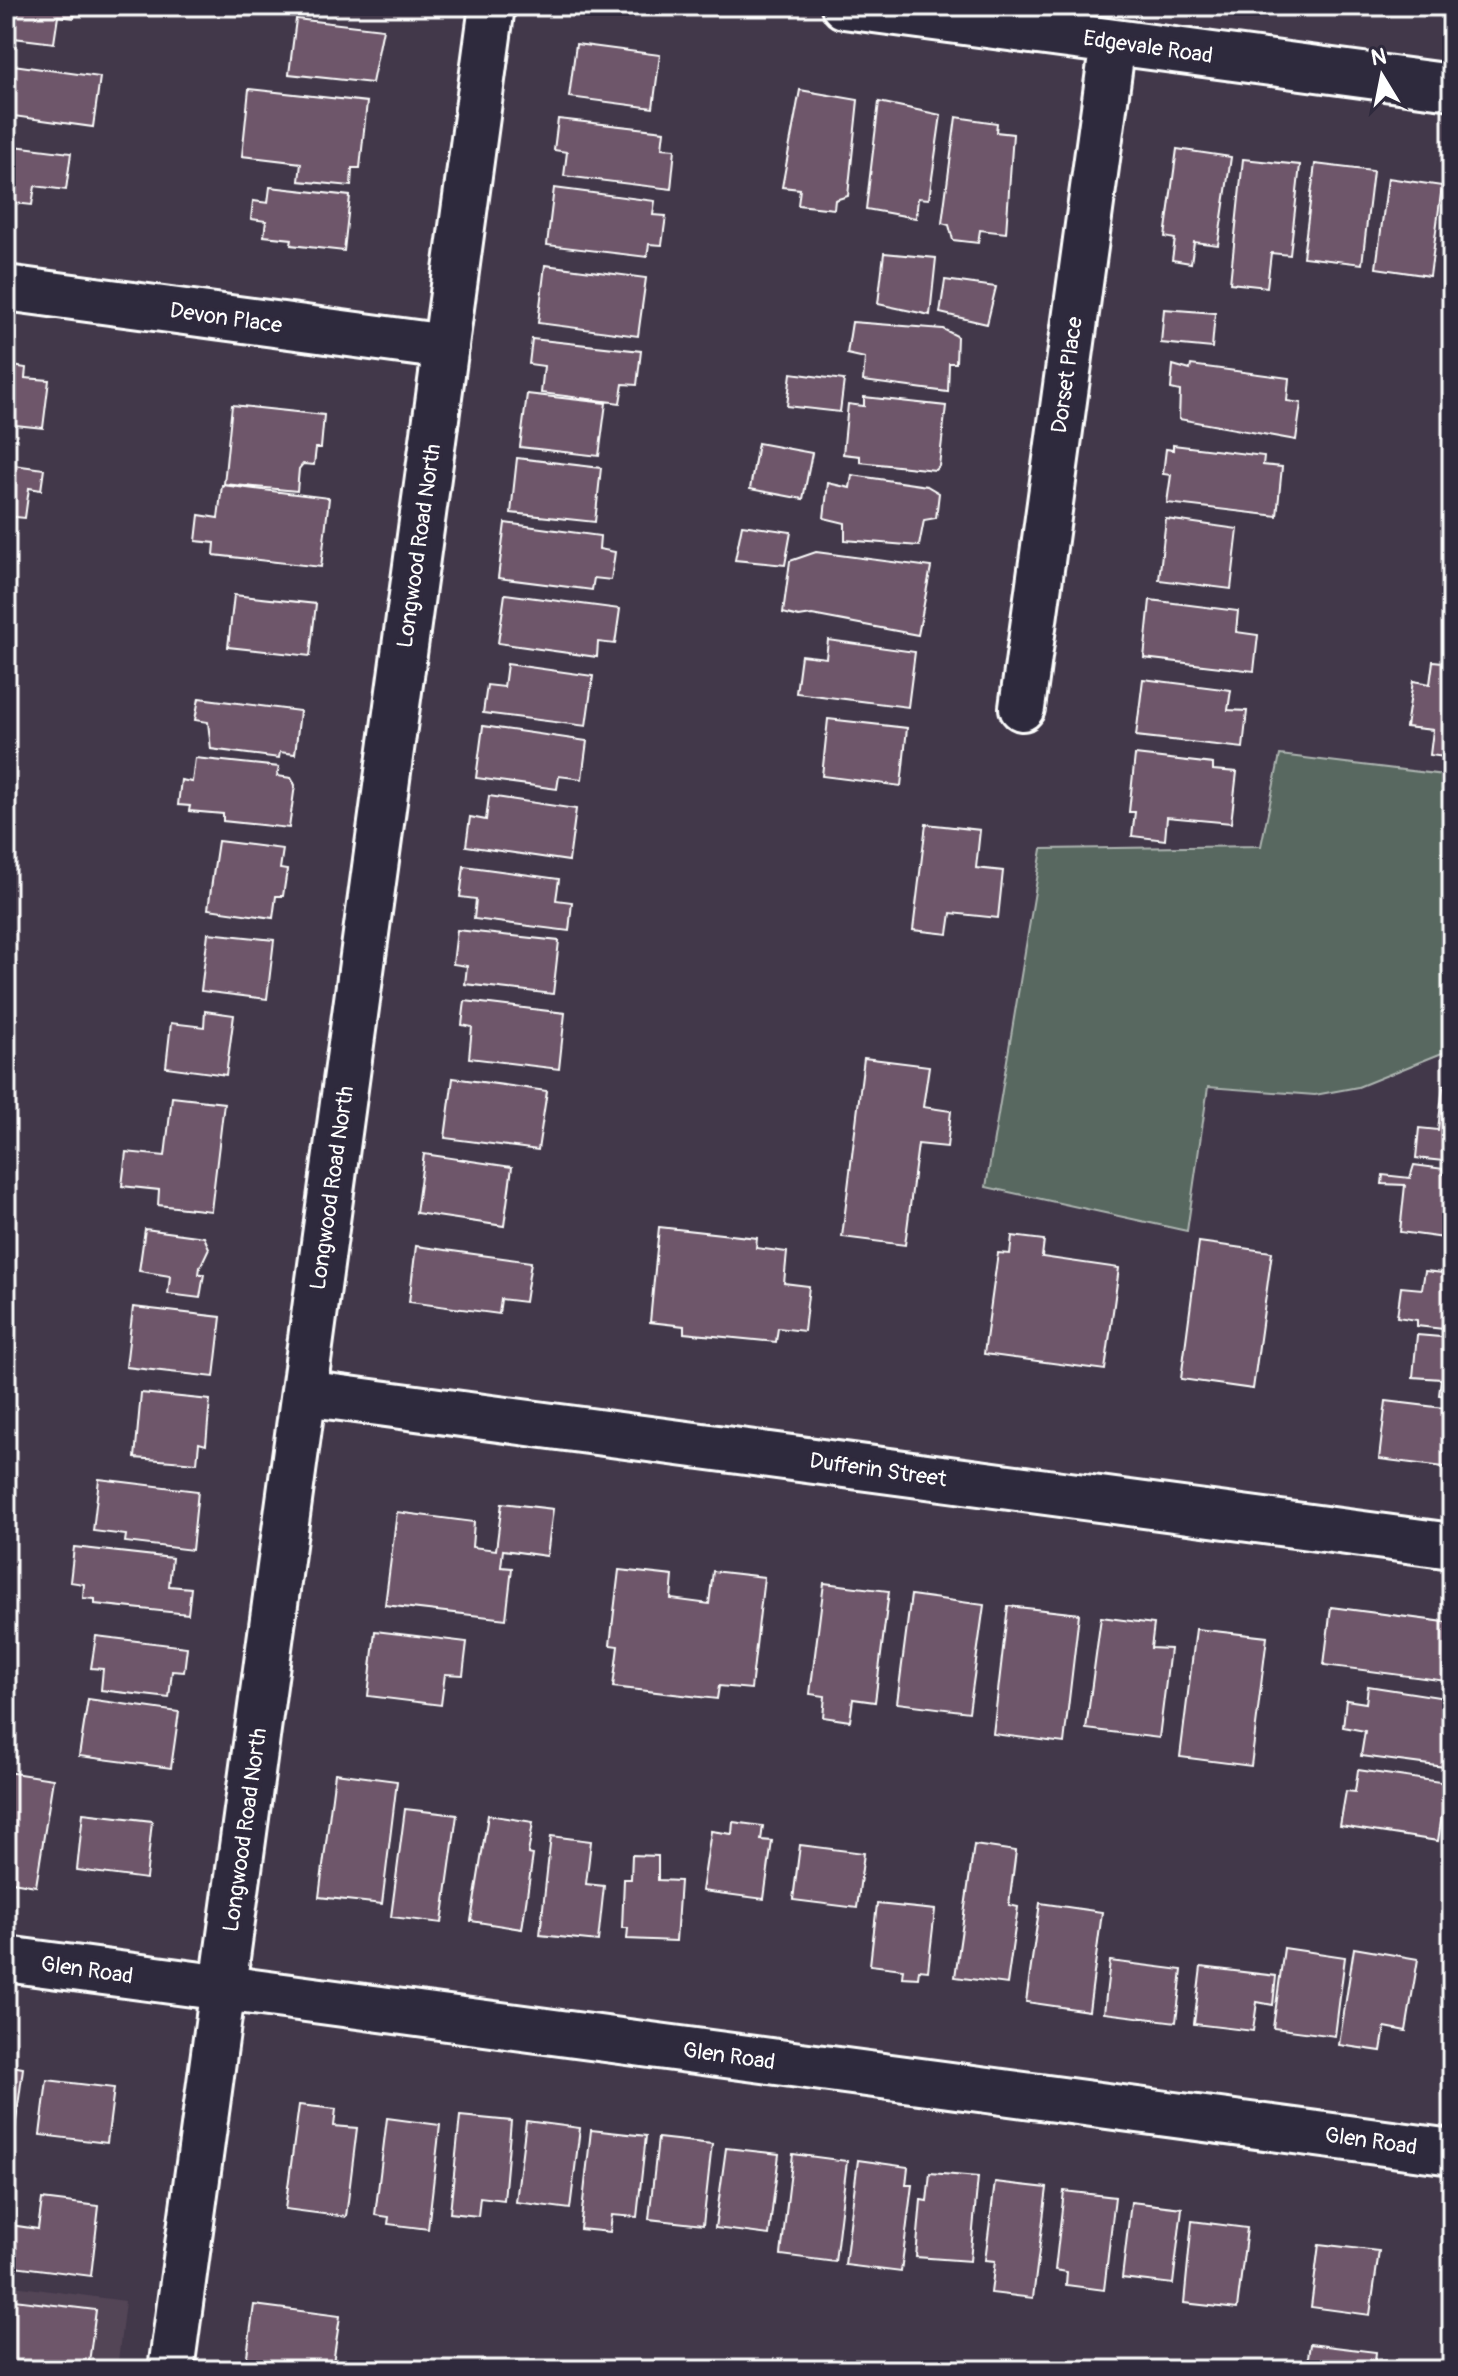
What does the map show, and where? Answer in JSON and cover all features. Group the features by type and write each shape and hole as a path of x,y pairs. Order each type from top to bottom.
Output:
{"street":[{"name":"Longwood Road North","path":"171,2370 492,6"},
{"name":"Edgevale Road","path":"844,6 1452,87"},
{"name":"Dorset Place","path":"1022,708 1113,42"},
{"name":"Devon Place","path":"6,288 446,347"},
{"name":"Dufferin Street","path":"304,1393 1452,1546"},
{"name":"Glen Road","path":"6,1959 1452,2152"}],"shaded area":[{"path":"6,2285 125,2301 117,2370 6,2370"}],"green space":[{"path":"1280,755 1452,776 1452,1049 1358,1087 1315,1095 1208,1087 1187,1231 986,1187 1042,849 1261,846"}],"building":[{"path":"6,6 76,6 74,18 58,16 54,43 6,37"},
{"path":"296,19 383,29 372,83 289,74"},
{"path":"576,44 660,55 653,108 569,97"},
{"path":"6,64 100,77 93,127 6,115"},
{"path":"249,89 367,102 360,168 352,168 351,186 299,181 301,163 242,156"},
{"path":"800,90 858,100 848,196 835,200 834,209 798,205 800,189 782,187"},
{"path":"879,102 941,115 929,199 918,198 916,218 866,209"},
{"path":"956,117 997,123 996,132 1013,134 1006,233 980,230 978,243 953,240 949,225 942,223"},
{"path":"558,119 664,131 662,148 675,149 671,189 564,176 567,152 554,150"},
{"path":"6,145 71,153 66,190 35,186 32,205 6,202"},
{"path":"1177,149 1231,157 1218,245 1194,242 1191,263 1172,260 1175,239 1165,237"},
{"path":"1243,159 1300,165 1290,255 1271,253 1267,287 1230,283"},
{"path":"1315,164 1373,171 1362,264 1303,257"},
{"path":"1388,178 1442,186 1430,276 1376,268"},
{"path":"270,187 350,196 344,251 291,245 292,239 264,236 266,221 251,219 253,201 268,203"},
{"path":"554,188 655,201 653,215 666,216 662,245 649,244 647,257 547,245"},
{"path":"1452,199 1452,294 1445,293 1447,277 1442,276"},
{"path":"884,253 936,258 930,315 878,304"},
{"path":"545,265 646,278 638,336 538,323"},
{"path":"945,280 996,287 987,324 940,313"},
{"path":"1164,309 1215,313 1212,348 1161,343"},
{"path":"852,322 943,329 957,336 956,363 949,363 948,392 863,381 865,358 847,354"},
{"path":"532,339 641,351 637,385 623,384 620,403 541,393 544,366 529,364"},
{"path":"6,365 26,368 25,378 49,380 43,428 6,424"},
{"path":"1173,365 1190,370 1191,365 1289,378 1287,401 1301,403 1296,440 1179,419 1180,391 1171,389"},
{"path":"791,373 844,380 840,412 787,406"},
{"path":"527,394 606,403 599,456 520,447"},
{"path":"864,397 946,406 939,466 935,470 860,462 860,456 843,454 848,404 864,406"},
{"path":"232,405 324,415 321,448 316,448 314,465 303,464 299,469 297,491 224,484"},
{"path":"758,443 812,453 803,499 750,489"},
{"path":"1173,445 1264,456 1263,465 1282,467 1277,516 1167,503 1171,475 1163,474 1166,449 1173,450"},
{"path":"517,458 601,468 595,522 511,513"},
{"path":"6,464 44,469 41,490 29,488 25,518 6,516"},
{"path":"852,475 927,486 939,493 936,518 924,520 919,546 845,540 845,523 824,518 828,483 850,488"},
{"path":"222,485 329,498 321,567 214,555 215,543 196,541 199,515 218,518"},
{"path":"1166,519 1238,529 1231,589 1159,580"},
{"path":"505,523 600,536 599,549 615,552 611,580 594,578 592,590 498,578"},
{"path":"742,525 791,532 785,565 735,560"},
{"path":"816,552 931,567 918,635 812,615 799,617 783,613 790,561"},
{"path":"505,594 620,609 615,644 598,642 597,657 498,643"},
{"path":"234,595 316,604 310,656 228,647"},
{"path":"1150,600 1238,611 1236,632 1258,635 1254,671 1144,658"},
{"path":"828,640 915,652 908,707 796,693 801,655 826,658"},
{"path":"6,652 14,653 9,688 6,688"},
{"path":"1433,661 1452,663 1452,758 1430,755 1433,730 1406,727 1413,681 1430,684"},
{"path":"507,664 593,676 586,726 483,713 487,685 504,687"},
{"path":"1143,679 1231,690 1228,710 1247,711 1243,748 1136,736"},
{"path":"199,698 300,711 295,754 280,752 279,758 211,749 208,722 195,720"},
{"path":"828,719 907,728 901,786 822,776"},
{"path":"483,726 587,741 582,779 559,776 557,789 476,778"},
{"path":"1135,755 1213,764 1213,770 1237,772 1231,823 1167,817 1165,840 1132,836 1135,812 1129,812"},
{"path":"195,758 279,767 277,776 291,778 295,785 289,828 223,821 223,814 189,811 190,806 178,805 181,780 192,782"},
{"path":"489,796 576,809 569,861 466,846 470,817 486,820"},
{"path":"926,824 980,830 976,868 1003,871 998,918 951,913 948,934 913,930"},
{"path":"218,841 283,849 280,869 287,870 283,896 276,896 273,918 208,909"},
{"path":"464,866 559,879 556,900 572,902 569,931 474,919 476,899 460,897"},
{"path":"457,930 559,941 553,994 465,984 467,966 453,964"},
{"path":"208,933 274,940 267,999 201,991"},
{"path":"465,1001 565,1013 559,1069 469,1058 472,1027 462,1025"},
{"path":"205,1011 234,1015 226,1075 166,1067 171,1023 204,1027"},
{"path":"864,1058 929,1066 923,1107 951,1111 947,1147 918,1144 905,1245 842,1237"},
{"path":"453,1078 547,1091 538,1150 445,1138"},
{"path":"1443,1085 1452,1086 1452,1162 1416,1158 1419,1128 1438,1130"},
{"path":"172,1097 224,1103 211,1211 158,1205 159,1190 122,1186 126,1152 165,1156"},
{"path":"424,1154 512,1167 504,1226 416,1213"},
{"path":"1414,1165 1444,1169 1443,1174 1452,1175 1452,1239 1400,1232 1405,1185 1382,1184 1383,1175 1410,1178"},
{"path":"659,1227 757,1238 756,1248 787,1252 784,1283 809,1286 804,1331 778,1328 776,1342 684,1333 684,1326 650,1322"},
{"path":"145,1229 204,1237 209,1248 200,1267 199,1274 204,1274 200,1298 168,1294 170,1276 139,1271"},
{"path":"1012,1236 1044,1240 1042,1257 1119,1268 1105,1370 984,1354 998,1253 1010,1254"},
{"path":"1199,1242 1272,1252 1253,1389 1181,1379"},
{"path":"416,1246 531,1262 525,1302 501,1299 499,1314 409,1302"},
{"path":"1425,1271 1452,1274 1452,1330 1417,1326 1417,1320 1397,1317 1401,1287 1422,1289"},
{"path":"133,1307 221,1317 214,1377 126,1367"},
{"path":"1417,1335 1452,1338 1452,1397 1439,1395 1441,1379 1413,1377"},
{"path":"141,1393 210,1400 206,1445 199,1443 197,1463 135,1458"},
{"path":"1386,1401 1452,1409 1452,1468 1379,1459"},
{"path":"99,1479 198,1491 192,1550 125,1542 126,1535 93,1531"},
{"path":"502,1503 553,1509 547,1556 503,1550 501,1567 512,1568 506,1619 385,1605 397,1512 474,1522 472,1547 496,1550"},
{"path":"74,1547 172,1558 169,1586 191,1588 188,1614 95,1604 95,1599 83,1598 84,1584 70,1582"},
{"path":"619,1570 673,1576 671,1599 709,1604 713,1571 764,1577 751,1689 719,1686 717,1699 613,1687 618,1646 610,1645"},
{"path":"824,1583 889,1591 875,1702 853,1699 850,1721 823,1717 825,1696 810,1694"},
{"path":"911,1595 984,1605 969,1712 897,1703"},
{"path":"1008,1606 1079,1614 1064,1743 993,1734"},
{"path":"1331,1607 1452,1623 1452,1677 1447,1676 1446,1681 1324,1665"},
{"path":"1101,1617 1154,1624 1151,1648 1170,1649 1159,1738 1086,1729"},
{"path":"1196,1629 1267,1637 1251,1766 1180,1757"},
{"path":"375,1631 467,1642 463,1675 445,1674 441,1705 368,1696"},
{"path":"96,1636 187,1647 184,1672 172,1671 169,1698 101,1690 103,1669 91,1668"},
{"path":"1368,1686 1452,1699 1445,1767 1361,1756 1365,1731 1343,1727 1346,1700 1366,1703"},
{"path":"88,1699 179,1712 171,1768 79,1756"},
{"path":"1358,1770 1447,1783 1438,1841 1340,1826 1346,1791 1355,1792"},
{"path":"6,1772 53,1779 36,1886 6,1881"},
{"path":"335,1773 397,1781 382,1904 319,1897"},
{"path":"405,1809 457,1815 442,1923 391,1917"},
{"path":"83,1813 152,1821 146,1879 77,1870"},
{"path":"488,1815 533,1822 528,1854 533,1855 522,1929 471,1921"},
{"path":"733,1822 763,1826 761,1840 772,1841 764,1899 702,1891 711,1831 732,1834"},
{"path":"551,1836 591,1841 586,1884 604,1886 598,1941 540,1935"},
{"path":"800,1845 864,1853 857,1908 793,1900"},
{"path":"974,1845 1016,1851 1009,1905 1018,1907 1007,1984 955,1977"},
{"path":"632,1855 658,1856 658,1880 680,1881 676,1941 627,1939 628,1928 622,1928 624,1879 631,1879"},
{"path":"1040,1903 1102,1912 1089,2011 1026,2002"},
{"path":"877,1904 935,1910 928,1971 919,1970 918,1978 902,1977 903,1969 870,1965"},
{"path":"1284,1948 1345,1957 1335,2036 1273,2028"},
{"path":"1354,1948 1418,1959 1406,2031 1385,2027 1381,2051 1339,2045"},
{"path":"1110,1961 1182,1970 1176,2022 1104,2013"},
{"path":"1201,1967 1276,1976 1273,2005 1257,2002 1253,2031 1194,2024"},
{"path":"6,2065 23,2068 12,2152 6,2151"},
{"path":"47,2080 114,2088 107,2143 40,2135"},
{"path":"299,2105 336,2109 334,2126 357,2128 346,2217 285,2209"},
{"path":"460,2116 511,2121 504,2200 480,2197 478,2216 450,2213"},
{"path":"387,2118 440,2125 428,2229 388,2224 389,2217 375,2215"},
{"path":"526,2121 580,2128 570,2209 516,2202"},
{"path":"591,2130 646,2136 637,2217 612,2215 610,2232 580,2229"},
{"path":"658,2138 712,2144 703,2225 649,2219"},
{"path":"726,2148 779,2154 769,2235 715,2228"},
{"path":"793,2154 847,2161 835,2262 781,2255"},
{"path":"858,2160 908,2167 906,2185 912,2185 901,2272 845,2265"},
{"path":"930,2173 978,2177 970,2261 916,2257 921,2200 927,2201"},
{"path":"995,2182 1047,2188 1033,2298 991,2293 995,2261 985,2260"},
{"path":"1064,2191 1115,2197 1104,2290 1066,2285 1067,2272 1055,2270"},
{"path":"42,2199 99,2206 91,2276 6,2265 10,2225 38,2229"},
{"path":"1131,2202 1182,2208 1173,2284 1122,2278"},
{"path":"1192,2221 1247,2228 1237,2309 1184,2303"},
{"path":"1319,2244 1379,2251 1370,2315 1311,2307"},
{"path":"6,2299 96,2310 88,2370 6,2370"},
{"path":"254,2305 340,2316 332,2370 245,2370"},
{"path":"1310,2344 1376,2352 1374,2370 1306,2370"},
{"path":"479,2365 519,2370 478,2370"}]}
